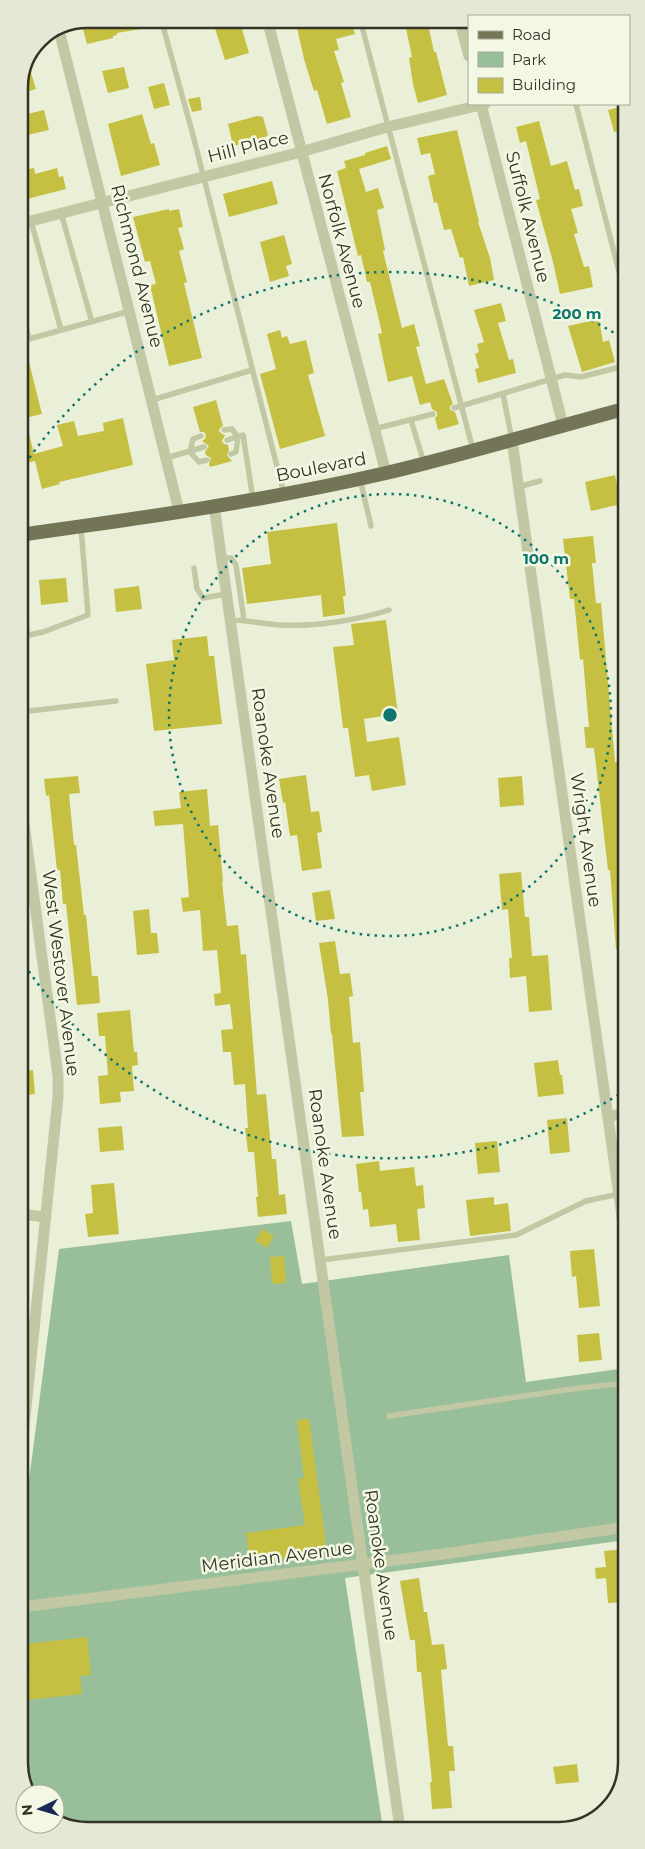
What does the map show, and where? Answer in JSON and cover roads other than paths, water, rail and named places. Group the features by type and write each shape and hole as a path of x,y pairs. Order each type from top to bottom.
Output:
{"main road":[{"name":"Boulevard","path":"28,534 284,494 424,463 618,411"}],"street":[{"name":"Norfolk Avenue","path":"269,28 386,472"},
{"path":"461,28 468,52"},
{"name":"Richmond Avenue","path":"60,34 179,511"},
{"name":"Hill Place","path":"28,222 301,152 387,127 478,105"},
{"name":"Suffolk Avenue","path":"482,105 563,426"},
{"name":"Wright Avenue","path":"512,440 618,1187"},
{"name":"Roanoke Avenue","path":"214,505 399,1822"},
{"name":"West Westover Avenue","path":"28,853 58,1076 58,1096 28,1389"},
{"path":"608,1116 618,1115"},
{"path":"28,1215 46,1216"},
{"name":"Meridian Avenue","path":"28,1606 443,1554 618,1528"}],"lane":[{"path":"162,28 203,177 284,494"},
{"path":"362,28 473,450"},
{"path":"576,105 618,268"},
{"path":"61,213 92,322"},
{"path":"31,221 61,330"},
{"path":"28,335 29,339 130,311"},
{"path":"454,408 567,375 581,377 618,368"},
{"path":"152,400 252,370"},
{"path":"503,394 512,440"},
{"path":"374,429 433,414"},
{"path":"411,420 424,463"},
{"path":"224,430 232,429 238,437 236,452 231,454"},
{"path":"227,440 243,435 253,499"},
{"path":"190,452 193,439 201,436"},
{"path":"166,458 204,447"},
{"path":"190,452 199,462 208,460"},
{"path":"360,478 371,526"},
{"path":"518,487 540,480"},
{"path":"28,635 44,632 88,615 81,526"},
{"path":"222,558 231,558 236,565 244,620"},
{"path":"194,568 197,589 203,598 226,594"},
{"path":"230,620 280,625 303,625 366,618 389,610"},
{"path":"28,711 116,701"},
{"path":"321,1260 516,1235 586,1201 618,1194"},
{"path":"388,1416 482,1401 618,1384"}]}
